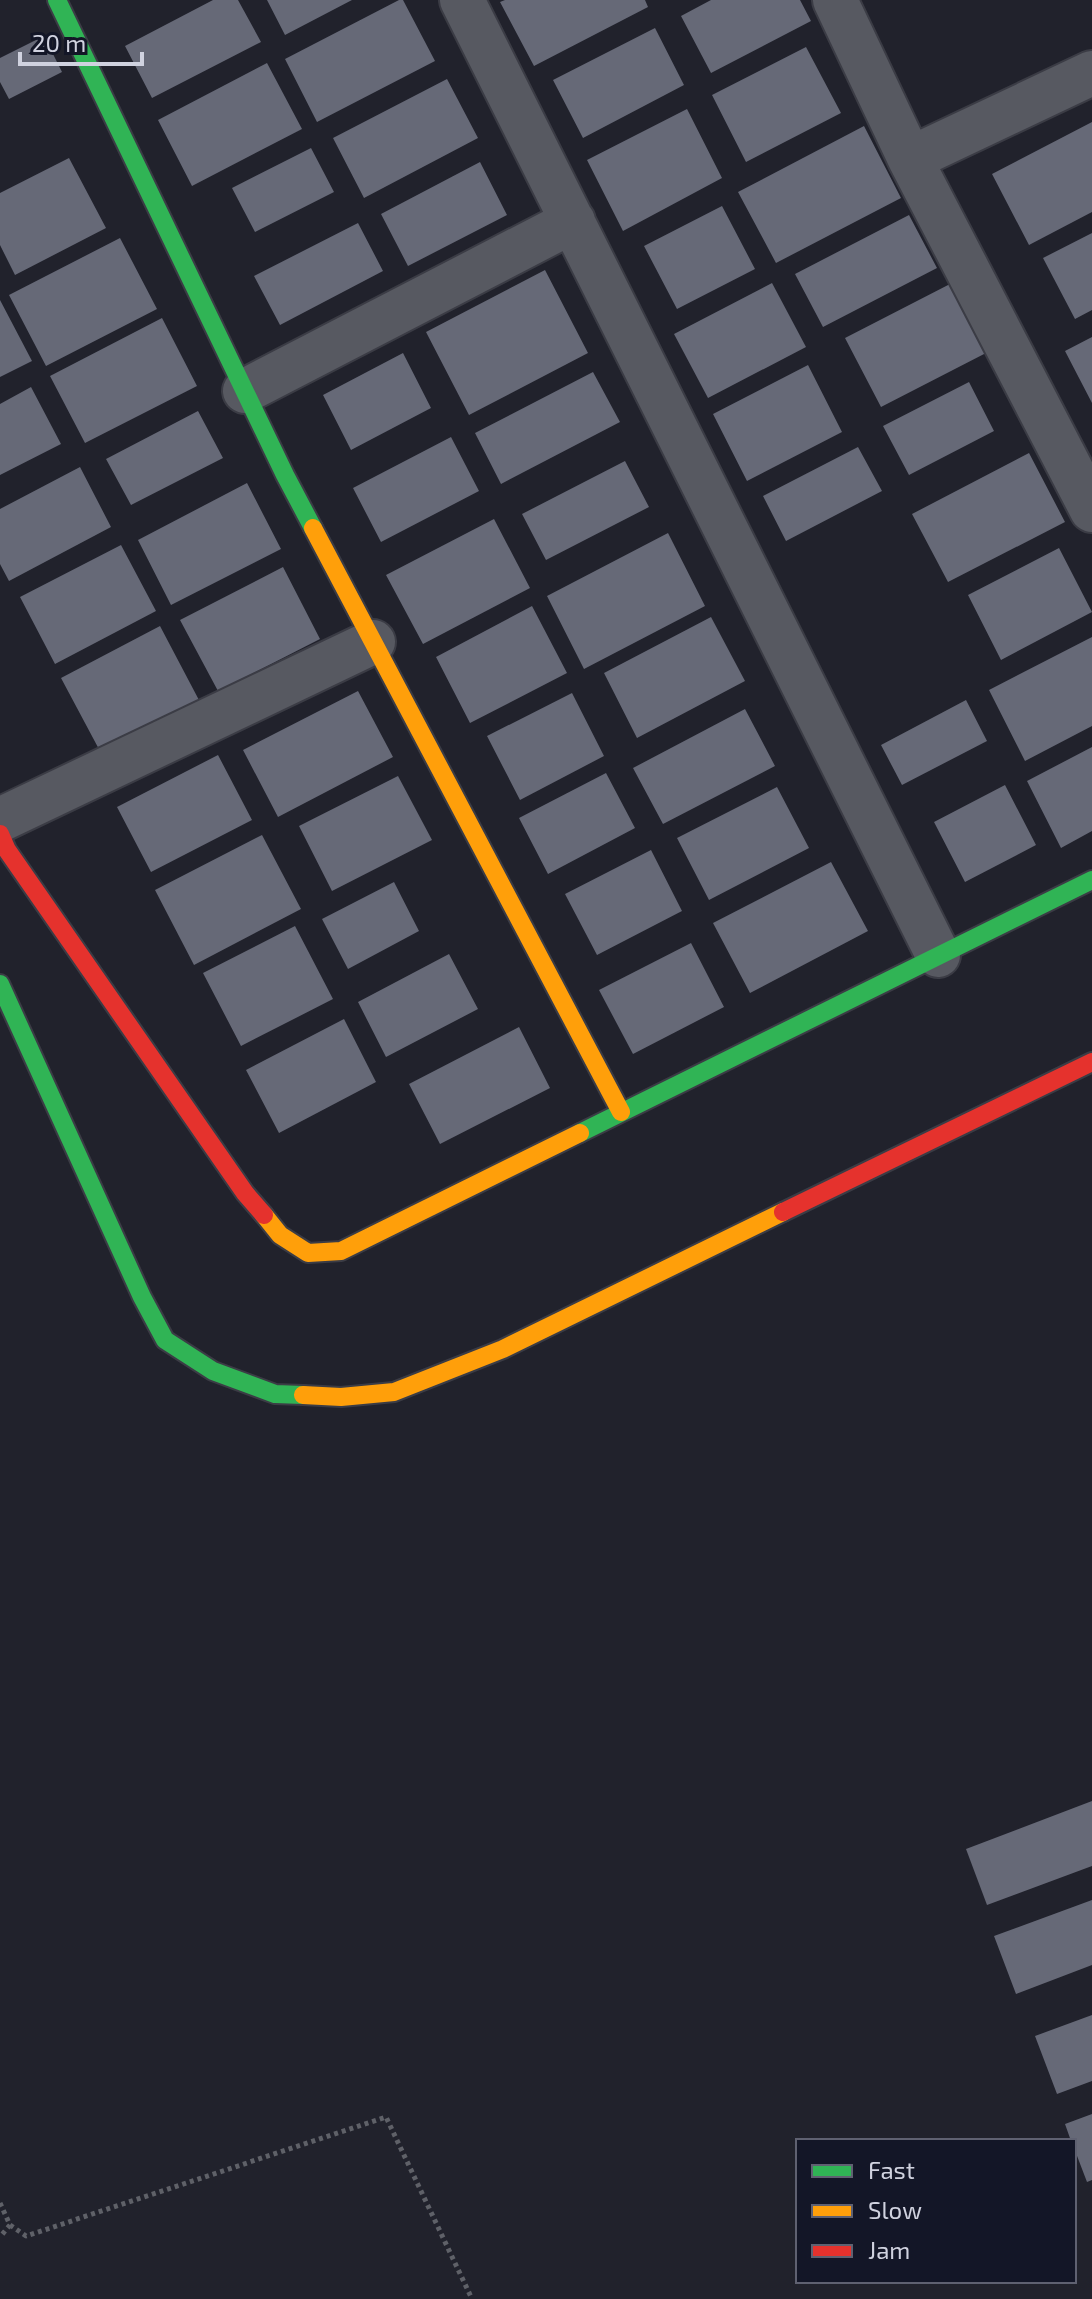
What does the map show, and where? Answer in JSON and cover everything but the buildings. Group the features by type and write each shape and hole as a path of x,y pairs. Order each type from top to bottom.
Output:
{"street":[{"path":"57,0 285,475 621,1112"},
{"path":"462,0 938,955"},
{"path":"835,0 910,159 1092,510"},
{"path":"910,159 1092,73"},
{"path":"245,391 573,221"},
{"path":"0,820 373,642"},
{"path":"0,834 7,850 245,1193 280,1235 308,1253 341,1251 1092,880"},
{"path":"0,984 142,1297 165,1340 213,1371 275,1394 341,1397 394,1392 503,1349 1092,1062"}],"path":[{"path":"0,2203 10,2225 26,2236 386,2117 472,2299"},
{"path":"0,2237 10,2225"}],"traffic: fast":[{"path":"57,0 313,528"},
{"path":"580,1133 1092,880"},
{"path":"0,984 142,1297 165,1340 213,1371 275,1394 303,1395"}],"traffic: slow":[{"path":"313,528 621,1112"},
{"path":"264,1215 280,1235 308,1253 341,1251 580,1133"},
{"path":"303,1395 341,1397 394,1392 503,1349 783,1212"}],"traffic: jam":[{"path":"0,834 7,850 245,1193 264,1215"},
{"path":"783,1212 1092,1062"}]}
